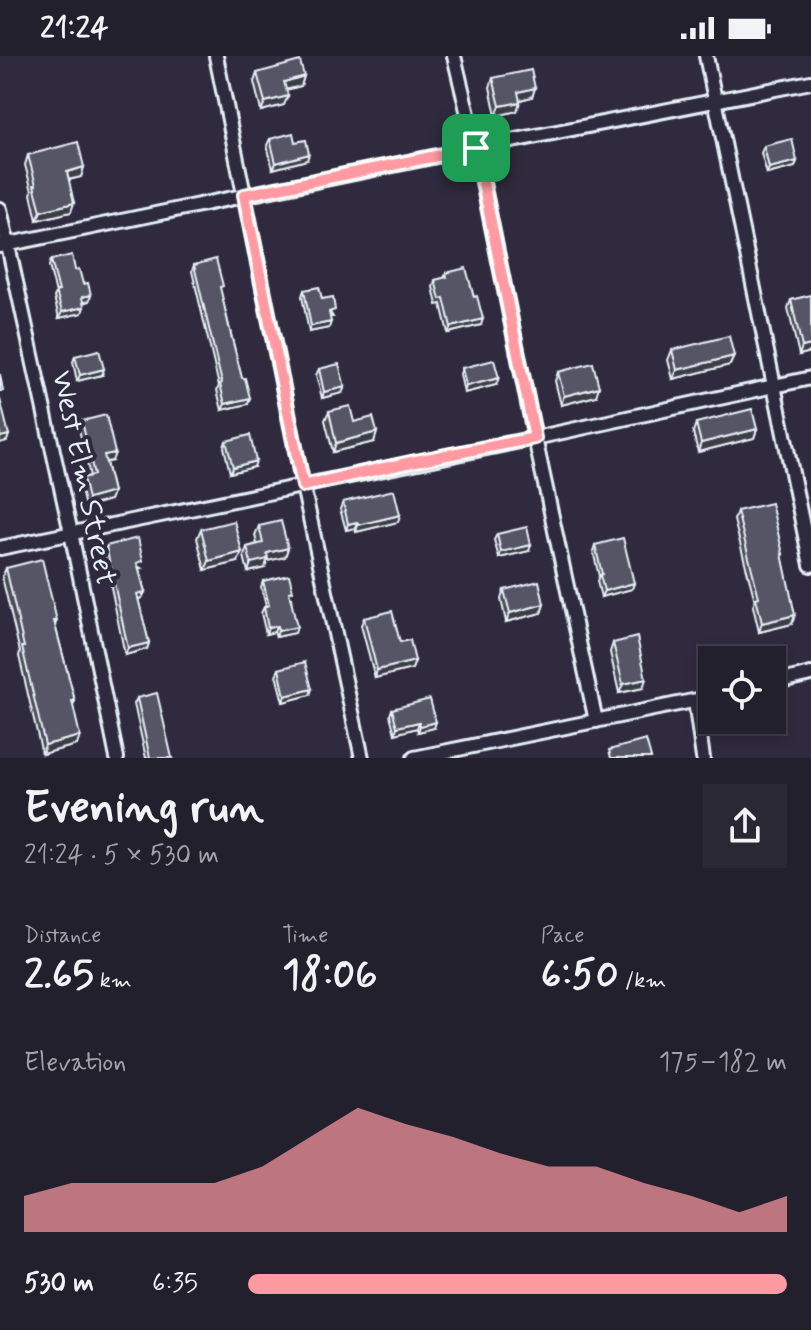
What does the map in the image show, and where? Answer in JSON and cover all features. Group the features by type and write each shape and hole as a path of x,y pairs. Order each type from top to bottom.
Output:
{"street":[{"path":"216,56 362,758"},
{"path":"454,56 596,721"},
{"path":"706,56 811,565"},
{"path":"4,245 811,82"},
{"name":"West Elm Street","path":"0,209 4,245 71,533 117,758"},
{"path":"0,548 811,378"},
{"path":"786,680 811,674"},
{"path":"414,758 698,700"},
{"path":"695,701 703,758"}],"building":[{"path":"300,61 304,76 284,82 288,96 265,102 257,73"},
{"path":"531,70 535,88 518,92 520,102 500,106 493,78"},
{"path":"293,133 295,142 306,140 309,154 276,163 270,139"},
{"path":"792,139 797,161 769,168 764,146"},
{"path":"78,142 84,167 67,172 74,203 41,211 28,155"},
{"path":"72,255 75,270 79,269 83,284 88,283 91,295 82,297 84,307 62,312 51,260"},
{"path":"216,259 229,327 250,398 225,404 194,265"},
{"path":"466,268 483,319 451,327 444,298 440,299 435,280 447,277 446,273"},
{"path":"319,287 322,299 333,297 335,310 329,312 331,322 311,326 304,290"},
{"path":"811,295 811,345 802,347 791,300"},
{"path":"729,336 734,356 677,370 672,350"},
{"path":"99,350 104,369 80,375 75,356"},
{"path":"494,360 499,378 466,386 462,368"},
{"path":"593,363 599,387 564,396 558,372"},
{"path":"339,364 345,387 324,392 319,369"},
{"path":"0,399 9,435 0,437"},
{"path":"350,406 354,422 373,417 377,432 336,443 329,411"},
{"path":"752,409 757,429 701,443 696,423"},
{"path":"106,415 115,453 104,455 113,492 88,499 83,478 94,475 82,421"},
{"path":"250,435 256,461 233,467 226,441"},
{"path":"394,490 400,515 358,525 357,522 348,524 343,502"},
{"path":"771,503 795,615 762,623 756,598 759,597 737,511"},
{"path":"234,521 242,552 209,561 201,529"},
{"path":"281,521 288,548 267,553 268,559 251,563 247,547 263,543 259,526"},
{"path":"527,527 531,545 501,552 497,534"},
{"path":"138,538 143,561 137,563 145,592 137,594 149,643 128,648 106,546"},
{"path":"623,538 634,583 604,591 595,545"},
{"path":"42,559 75,701 72,701 80,736 45,745 6,568"},
{"path":"289,575 293,591 289,592 297,627 278,631 277,626 268,628 264,607 269,605 263,581"},
{"path":"539,581 544,604 510,613 504,590"},
{"path":"392,611 400,642 410,640 415,661 377,670 364,618"},
{"path":"637,637 646,679 623,684 613,643"},
{"path":"305,662 312,689 285,696 279,669"},
{"path":"157,693 172,758 150,758 137,698"},
{"path":"430,699 436,722 397,727 392,709"},
{"path":"646,740 651,758 611,758 609,750"}],"route":[{"path":"476,148 535,438 303,486 244,195 476,148"}]}
